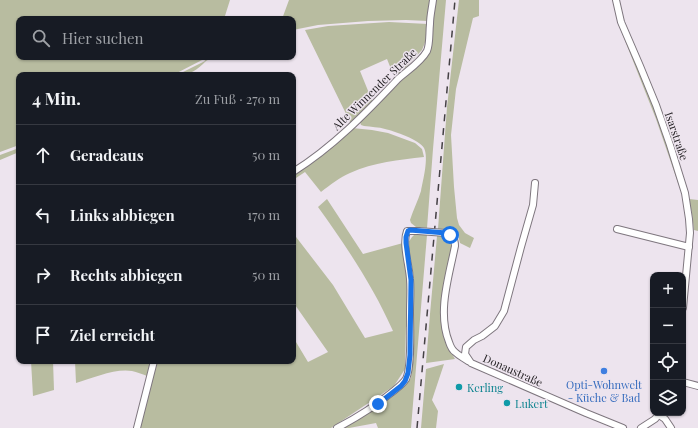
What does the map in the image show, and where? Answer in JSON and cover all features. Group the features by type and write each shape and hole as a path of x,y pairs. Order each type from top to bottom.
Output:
{"street":[{"name":"Alte Winnender Straße","path":"296,170 309,162 351,127 427,51 433,0"},
{"name":"Isarstraße","path":"616,0 621,22 656,105 685,193 690,233 686,278"},
{"name":"Donaustraße","path":"535,183 533,205 504,311 495,326 466,347 465,354 471,363 623,428"},
{"path":"617,229 689,247"},
{"path":"337,428 378,404 401,386 407,377 410,355 411,280 406,243 408,231 446,233 455,241 443,313 446,335 454,352 471,363"},
{"path":"137,428 153,364"},
{"path":"686,383 698,386"},
{"path":"640,428 658,416"},
{"path":"662,416 671,428"}],"green space":[{"path":"0,0 230,0 225,16 16,16 16,60 202,60 179,72 16,72 16,146 0,152"},
{"path":"289,0 430,0 428,21 368,21 318,25 296,29 296,16 283,16"},
{"path":"436,0 446,0 427,228 416,227 410,220 420,195 423,181 426,163 424,148 422,145 406,136 383,128 364,126 361,125 360,122 430,53 432,20"},
{"path":"459,0 479,0 479,16 473,18 456,89 451,135 457,218 459,225 465,233 474,238 470,248 460,243 458,235 451,231 438,229 447,107"},
{"path":"616,12 659,118 680,183 679,184 656,119 618,23"},
{"path":"389,22 428,24 426,40 422,50 395,79 387,59 360,71 373,103 351,124 305,30 328,26"},
{"path":"208,60 193,71 183,72"},
{"path":"352,128 388,133 415,143 422,149 424,157 387,162 359,169 335,181 321,192 305,172 296,178 296,172"},
{"path":"16,149 16,153 0,160 0,155"},
{"path":"327,199 363,254 403,243 407,279 408,326 406,327 405,369 394,386 331,428 139,428 155,364 296,364 296,342 308,362 328,352 296,306 296,237 333,285 365,338 393,331 377,298 339,236 318,207"},
{"path":"689,199 698,200 698,231 694,230"},
{"path":"415,234 427,235 411,428 378,428 376,423 342,428 404,385 411,378 414,354 414,278 408,243"},
{"path":"437,236 445,236 449,238 452,246 440,314 447,345 455,359 426,363 430,314"},
{"path":"31,364 53,364 54,390 33,396"},
{"path":"75,364 151,364 147,376 138,372 126,370 104,374 76,383"},
{"path":"444,364 432,400 438,411 436,428 421,428 426,369"}],"railway":[{"path":"417,428 455,0"}],"place":[{"name":"Opti-Wohnwelt - Küche & Bad","path":"604,371"},
{"name":"Kerling","path":"459,387"},
{"name":"Lukert","path":"507,403"}],"route":[{"path":"378,404 401,386 408,373 410,355 411,280 406,233 410,230 446,233 450,235"}]}
